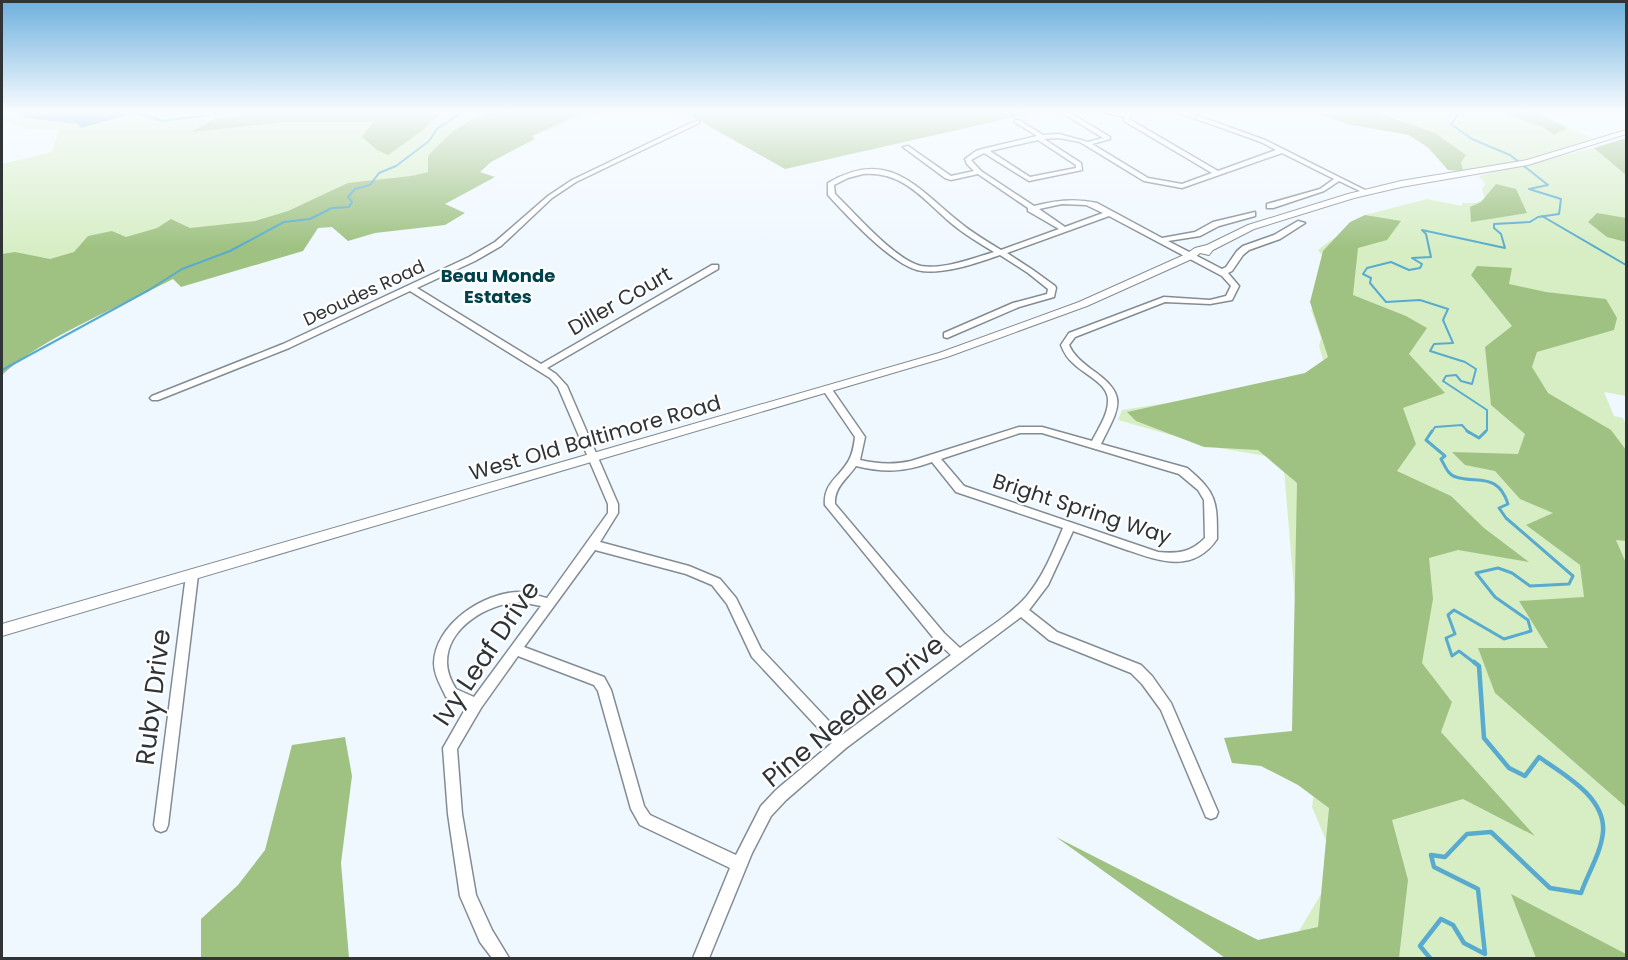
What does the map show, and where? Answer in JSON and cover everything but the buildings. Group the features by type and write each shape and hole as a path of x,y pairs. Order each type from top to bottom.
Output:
{"street":[{"name":"Deoudes Road","path":"155,398 286,346 411,288 498,244 550,197 574,181 624,157"},
{"path":"919,157 947,177 979,172"},
{"path":"972,157 968,159 969,163 979,172 1063,229"},
{"path":"995,157 1029,179 1080,169 1079,164 1069,157"},
{"path":"1108,157 1146,180 1182,186 1265,157"},
{"path":"1188,157 1219,174"},
{"path":"1297,157 1366,192"},
{"name":"West Old Baltimore Road","path":"2,630 943,355 1033,323 1190,256 1208,252 1210,248 1251,227 1304,209 1366,192 1516,165 1545,157"},
{"path":"947,335 1016,305 1051,295 1052,288 1048,284 999,252 956,223 902,178 888,172 867,172 845,176 830,184 831,195 888,247 917,268 928,270 953,268 999,252 1063,229 1110,213"},
{"path":"1270,206 1322,190 1339,178"},
{"path":"1031,209 1072,201 1094,205 1221,273 1235,286 1229,298 1210,302 1164,299 1151,302 1072,334 1065,345 1069,357 1103,382 1114,400 1095,445"},
{"path":"1161,240 1197,234 1216,224 1252,214"},
{"path":"1221,273 1229,269 1240,252 1246,248 1276,237 1301,223"},
{"name":"Diller Court","path":"543,367 715,267"},
{"path":"411,288 543,367 562,386 594,458"},
{"path":"828,390 860,437 854,462 835,483 829,496 830,505 940,637 960,656"},
{"name":"Bright Spring Way","path":"854,462 885,470 907,467 934,458 1019,430 1042,430 1183,471 1202,486 1211,497 1211,539 1197,554 1175,559 1158,556 960,489 934,458"},
{"name":"Ivy Leaf Drive","path":"501,958 486,936 468,896 450,764 450,748 457,732 476,704 517,650 548,603 593,545 613,513 613,504 594,458"},
{"name":"Pine Needle Drive","path":"701,958 738,864 766,811 796,780 841,744 1021,610 1036,595 1050,572 1069,526"},
{"path":"593,545 689,570 716,582 732,602 756,653 841,744"},
{"name":"Ruby Drive","path":"161,825 192,575"},
{"path":"476,704 451,693 445,681 441,657 453,632 479,608 491,602 516,597 548,603"},
{"path":"1021,610 1053,636 1136,669 1147,680 1166,706 1211,812"},
{"path":"517,650 598,681 604,690 638,809 645,820 738,864"}],"green space":[{"path":"32,157 477,157 294,225 2,318 2,164"},
{"path":"428,157 501,157 480,172 495,177 445,204 465,213 445,225 375,233 348,241 332,227 318,228 303,251 181,287 173,279 61,335 19,361 2,375 2,254 15,252 50,259 74,252 88,236 112,231 126,237 157,228 171,219 190,228 255,221 288,211 348,183 428,172"},
{"path":"763,157 839,157 785,169"},
{"path":"1435,157 1538,157 1483,168 1448,170"},
{"path":"1437,157 1465,157 1461,162 1463,171 1448,170"},
{"path":"1558,157 1604,157 1626,175 1626,396 1604,392 1614,416 1623,418 1626,425 1626,958 1283,958 1337,867 1312,807 1320,752 1295,600 1283,459 1213,447 1118,420 1122,410 1328,377 1319,346 1321,338 1311,310 1314,307 1322,255 1318,250 1372,216 1365,215 1427,199 1462,206 1462,203 1476,203 1485,199 1482,189 1485,184 1479,176","holes":["1591,336 1537,352 1532,367 1541,383 1531,372 1528,345"]},
{"path":"1604,157 1626,157 1626,175"},
{"path":"1496,184 1516,189 1527,213 1471,222 1470,207 1481,202"},
{"path":"1597,213 1626,218 1626,242 1607,237 1588,222"},
{"path":"1365,215 1401,221 1387,240 1358,248 1353,295 1406,316 1427,328 1409,354 1445,393 1403,408 1416,444 1397,471 1451,496 1484,528 1529,562 1458,550 1429,558 1433,599 1422,663 1452,702 1441,732 1535,836 1463,799 1392,820 1408,880 1399,958 1225,958 1056,837 1258,940 1318,927 1329,808 1298,785 1261,766 1232,763 1224,738 1292,731 1297,483 1258,450 1204,447 1136,421 1127,412 1305,373 1328,357 1310,302 1323,251 1350,222"},
{"path":"1477,266 1512,268 1509,284 1546,292 1606,299 1617,318 1614,330 1537,352 1532,367 1548,393 1611,430 1626,450 1626,541 1616,540 1626,563 1626,807 1495,693 1478,648 1548,648 1519,601 1584,597 1580,565 1526,525 1553,513 1520,499 1495,471 1465,465 1452,452 1518,454 1525,434 1491,405 1485,347 1512,326 1471,275"},
{"path":"345,737 352,776 341,863 349,958 201,958 201,919 238,885 265,850 292,745"},
{"path":"1511,894 1626,954 1626,958 1536,958"}],"waterway":[{"path":"2,370 149,290 182,269 230,251 284,222 310,219 332,208 349,207 352,202 348,197 355,189 370,185 379,173 396,166 408,157"},
{"path":"1512,157 1548,185 1529,189 1561,199 1559,214 1543,216"},
{"path":"1468,431 1479,438 1487,430 1487,410 1443,381 1446,376 1456,375 1461,381 1472,384 1476,369 1465,362 1430,351 1434,344 1453,343 1443,320 1448,309 1420,300 1386,302 1370,283 1371,278 1363,274 1367,268 1391,262 1409,270 1420,268 1422,264 1412,258 1431,257 1426,234 1422,230 1505,248 1501,234 1494,228 1494,224 1530,222 1543,216"},
{"path":"1543,216 1626,265"},
{"path":"1431,433 1435,427 1462,425 1468,431"},
{"path":"1432,431 1426,440 1445,456 1441,459 1449,472 1456,477 1486,481 1499,487 1508,504 1499,508 1506,518 1573,576 1569,584 1530,586 1512,573 1498,568 1476,573 1495,597 1528,620 1531,631 1504,639 1454,610 1448,615 1455,634 1446,638 1452,656 1459,651 1476,664"},
{"path":"1430,958 1420,946 1441,919 1453,925 1464,943 1485,954 1478,889 1434,867 1431,855 1445,857 1467,834 1491,832 1550,888 1581,893 1602,840 1602,819 1598,808 1571,779 1539,757 1525,776 1509,768 1484,738 1479,666 1474,662"}],"district":[{"name":"Beau Monde Estates","path":"498,286"}]}
